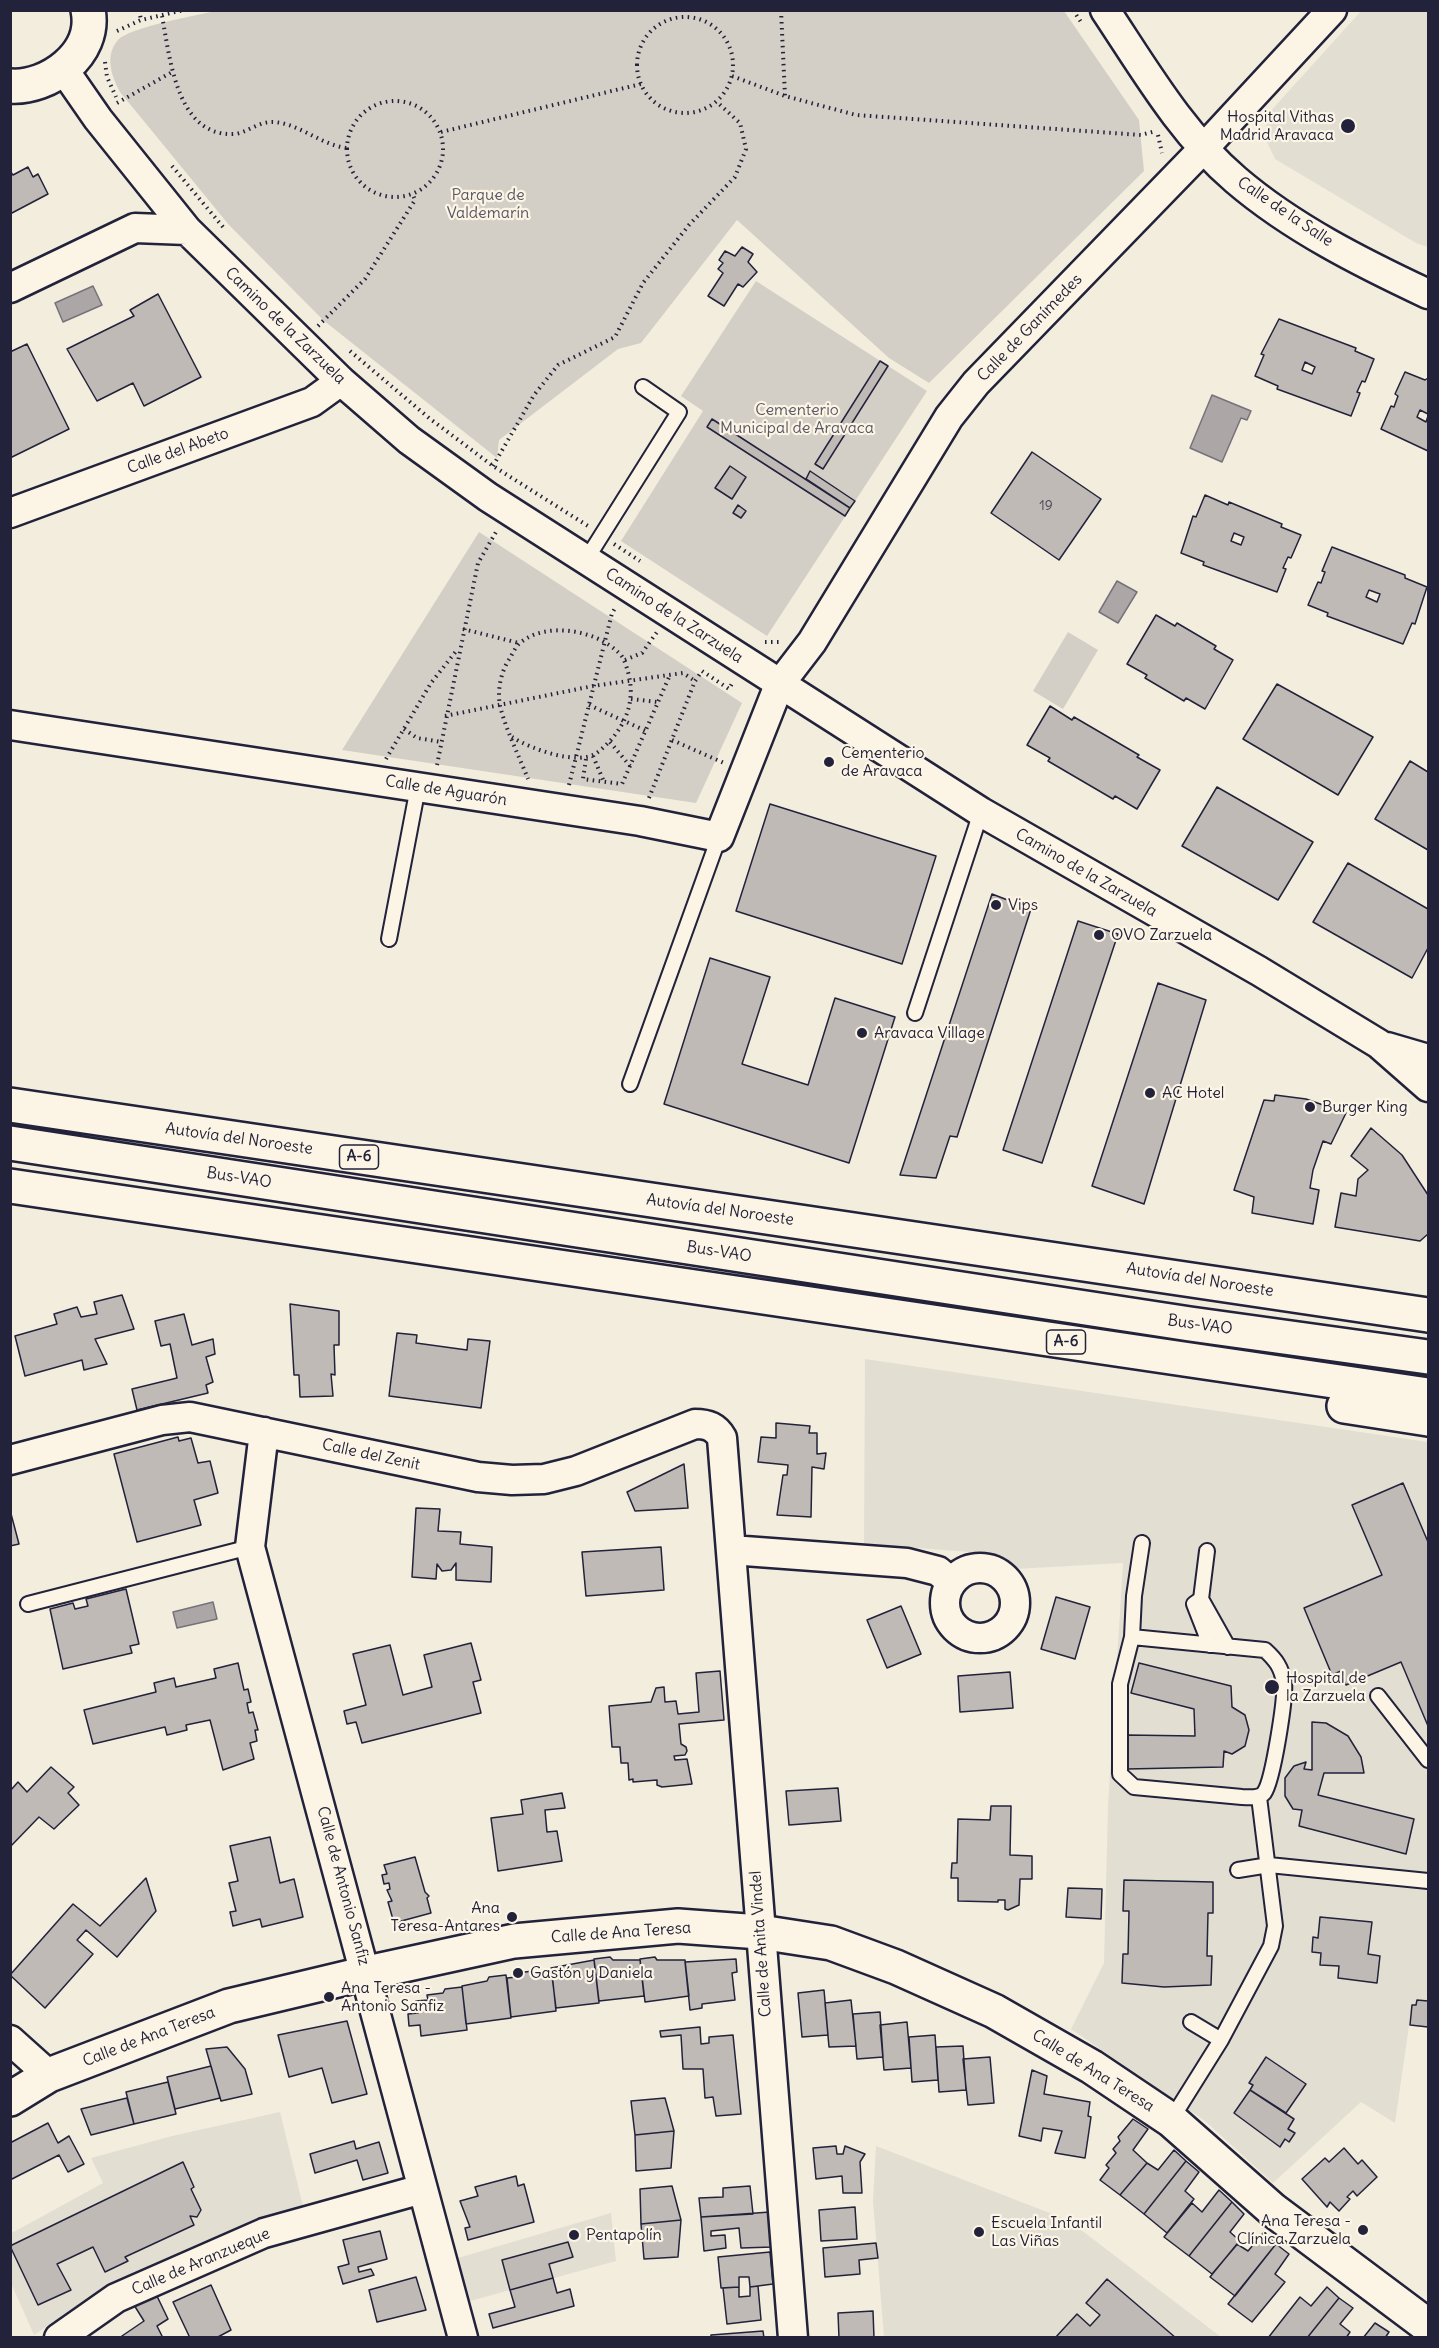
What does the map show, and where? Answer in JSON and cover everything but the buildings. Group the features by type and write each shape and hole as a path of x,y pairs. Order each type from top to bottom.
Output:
{"main road":[{"path":"10,86 28,87 64,70 98,19"},
{"path":"10,1082 584,1170 708,1209"},
{"name":"Autovía del Noroeste","path":"10,1105 1428,1315"},
{"name":"Bus-VAO","path":"10,1143 1190,1324 1428,1357"},
{"name":"A-6","path":"10,1186 1428,1395"},
{"path":"1058,1259 1126,1254 1428,1296"},
{"path":"703,1289 1064,1359 1428,1419"},
{"name":"Calle de Ana Teresa","path":"10,2099 49,2075 229,2006 514,1941 678,1926 760,1932 831,1943 896,1967 983,2006 1092,2067 1171,2120 1274,2210 1428,2326"}],"street":[{"name":"Calle de Ganímedes","path":"779,685 812,642 949,417 976,383 1204,148 1332,10"},
{"name":"Calle de la Salle","path":"1095,20 1160,122 1204,148 1237,181 1282,213 1353,256 1428,294"},
{"name":"Camino de la Zarzuela","path":"64,70 108,110 142,177 187,230 310,335 341,381 409,440 509,510 671,614 751,651 779,685 981,812 1259,971 1379,1044 1428,1087"},
{"path":"100,243 133,209 142,177"},
{"path":"10,288 135,228 187,230"},
{"name":"Calle del Abeto","path":"10,513 312,402 341,381"},
{"path":"719,837 779,685"},
{"name":"Calle de Aguarón","path":"10,725 640,821 719,837"},
{"name":"Camino de la Zarzuela","path":"1379,1044 1428,1059"},
{"name":"Calle del Zenit","path":"10,1460 162,1420 190,1417 478,1477 512,1480 544,1479 576,1471 695,1424 710,1425 722,1438"},
{"name":"Calle de Antonio Sanfiz","path":"264,1432 250,1547 367,1973 422,2189 463,2337"},
{"name":"Calle de Anita Vindel","path":"722,1438 793,2337"},
{"path":"731,1550 907,1563 938,1571 951,1582"},
{"path":"10,2040 49,2075"},
{"name":"Calle de Aranzueque","path":"59,2337 116,2298 264,2233 422,2189"}],"lane":[{"path":"586,560 679,412 643,387"},
{"path":"389,939 426,788"},
{"path":"915,1013 981,812"},
{"path":"630,1084 719,837"},
{"path":"1132,1637 1265,1650 1278,1663 1284,1684 1274,1763 1265,1792 1259,1797 1134,1787 1120,1774 1120,1684 1132,1637 1134,1596 1142,1543"},
{"path":"28,1604 250,1547"},
{"path":"1207,1551 1201,1599 1228,1647"},
{"path":"1201,1599 1194,1604 1210,1645"},
{"path":"1378,1696 1428,1760"},
{"path":"1171,2120 1221,2040 1271,1946 1275,1926 1259,1797"},
{"path":"1238,1870 1269,1865 1428,1881"},
{"path":"1191,2022 1221,2040"}],"path":[{"path":"139,10 141,20"},
{"path":"98,19 128,24 184,10"},
{"path":"781,10 785,96"},
{"path":"1073,10 1095,20"},
{"path":"162,16 181,96 190,113 206,127 221,133 237,134 270,122 286,123 336,147 347,148"},
{"path":"696,18 710,24 722,34 730,47 734,61 732,76 727,90 717,102 704,110 690,114 675,112 661,107 649,97 641,84 637,70 638,55 644,41 654,29 666,21 696,18"},
{"path":"106,52 108,110"},
{"path":"108,110 174,71"},
{"path":"732,76 785,96 856,115 1141,135 1160,122 1162,162"},
{"path":"441,132 641,84"},
{"path":"396,101 415,105 431,116 441,132 444,151 440,169 429,185 413,195 394,198 376,194 360,183 350,167 347,148 351,130 362,114 378,104 396,101"},
{"path":"493,466 534,395 558,365 615,337 644,283 689,225 735,177 746,149 740,123 717,102"},
{"path":"108,110 125,110"},
{"path":"166,160 224,228"},
{"path":"310,335 366,279 415,200 413,195"},
{"path":"310,335 311,317"},
{"path":"310,335 327,332"},
{"path":"344,346 429,418 493,466 650,568"},
{"path":"426,788 441,742 478,563 509,510"},
{"path":"562,809 612,613 628,587"},
{"path":"625,660 642,653 671,614"},
{"path":"463,629 519,643"},
{"path":"512,737 527,747 551,754 586,759 593,756 610,742 624,721 632,699 625,660 619,652 604,642 582,633 564,630 537,634 519,643 506,664 500,681 500,705 528,780 526,803"},
{"path":"640,821 695,681 702,671 729,689 751,651 785,641"},
{"path":"373,780 431,683 459,648"},
{"path":"446,716 593,687 683,673 695,681"},
{"path":"586,759 583,779 622,784 670,675"},
{"path":"632,699 658,702"},
{"path":"589,705 646,731"},
{"path":"404,729 417,738 441,742"},
{"path":"672,740 745,772"},
{"path":"610,742 630,766"},
{"path":"593,756 604,782"}],"shaded area":[{"name":"Hospital Vithas Madrid Aravaca","path":"1362,10 1428,11 1428,247 1416,243 1275,159 1265,138 1268,114"},
{"path":"93,286 102,305 63,322 55,303"},
{"path":"1212,395 1251,411 1247,420 1241,418 1222,462 1190,448"},
{"path":"1117,581 1137,592 1118,623 1099,612"},
{"name":"Hospital de la Zarzuela","path":"865,1359 1428,1442 1428,2001 1417,2000 1416,2005 1412,2005 1395,2123 1361,2102 1273,2183 1205,2121 1071,2029 1104,1963 1108,1806 1123,1563 1015,1569 1003,1560 984,1553 864,1544"},
{"path":"213,1602 217,1619 177,1628 173,1612"},
{"path":"280,2112 304,2210 236,2232 146,2269 79,2304 34,2335 11,2283 10,2234 103,2183 91,2158 172,2136"},
{"name":"Escuela Infantil Las Viñas","path":"876,2146 1068,2220 1221,2337 884,2337 873,2201"},
{"name":"Pentapolín","path":"611,2213 616,2261 470,2301 458,2258"}],"green space":[{"name":"Parque de Valdemarín","path":"220,10 1064,11 1139,120 1144,171 929,383 889,358 737,220 641,343 618,349 499,440 497,458 323,320 229,225 120,92 114,80 110,60 118,40 150,26"},
{"name":"Cementerio Municipal de Aravaca","path":"756,281 927,391 767,636 621,541 703,411 681,396"},
{"path":"479,532 742,703 696,803 342,750"},
{"path":"1068,632 1098,650 1063,709 1033,691"}],"place":[{"name":"Hospital Vithas Madrid Aravaca","path":"1348,126"},
{"name":"Cementerio de Aravaca","path":"829,762"},
{"name":"Vips","path":"996,905"},
{"name":"OVO Zarzuela","path":"1099,935"},
{"name":"Aravaca Village","path":"862,1033"},
{"name":"AC Hotel","path":"1150,1093"},
{"name":"Burger King","path":"1310,1107"},
{"name":"Hospital de la Zarzuela","path":"1272,1687"},
{"name":"Ana Teresa-Antares","path":"512,1917"},
{"name":"Gastón y Daniela","path":"518,1973"},
{"name":"Ana Teresa - Antonio Sanfiz","path":"329,1997"},
{"name":"Ana Teresa - Clínica Zarzuela","path":"1363,2230"},
{"name":"Escuela Infantil Las Viñas","path":"979,2232"},
{"name":"Pentapolín","path":"574,2235"}]}
